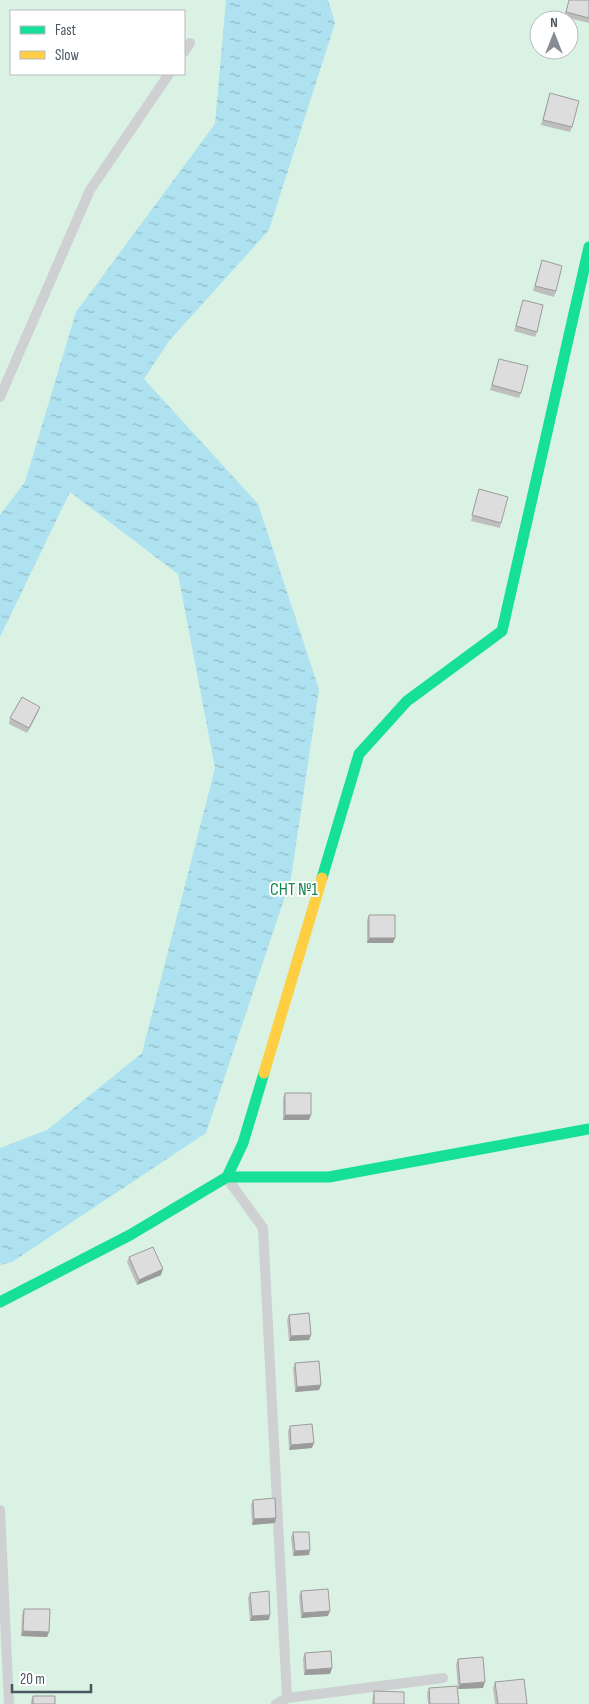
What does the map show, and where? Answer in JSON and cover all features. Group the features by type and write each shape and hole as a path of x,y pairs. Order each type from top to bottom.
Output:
{"street":[{"path":"227,1177 243,1143 359,754 407,701 502,631 589,247"},
{"path":"0,1302 130,1235 227,1177 329,1177 589,1129"}],"lane":[{"path":"0,397 90,190 168,75"},
{"path":"227,1177 263,1228 288,1698"},
{"path":"0,1510 9,1704"},
{"path":"276,1704 288,1698 443,1678"}],"green space":[{"name":"СНТ №1","path":"0,0 589,0 589,1704 0,1704"}],"water":[{"path":"226,0 328,0 335,23 269,230 169,341 144,379 258,504 319,689 291,878 206,1133 12,1262 0,1265 0,1148 47,1130 142,1053 215,768 178,574 70,492 0,637 0,515 25,482 76,312 215,124"}],"building":[{"path":"569,0 589,0 589,18 579,15 579,10 566,10"},
{"path":"550,93 579,101 572,127 543,120"},
{"path":"542,260 562,266 556,291 535,286"},
{"path":"523,300 543,305 537,332 516,326"},
{"path":"499,359 528,366 521,393 492,385"},
{"path":"479,489 508,497 501,523 472,515"},
{"path":"22,697 40,707 29,728 10,718"},
{"path":"369,915 395,915 395,938 369,938"},
{"path":"285,1093 311,1093 311,1115 285,1115"},
{"path":"153,1247 163,1269 139,1280 129,1257"},
{"path":"309,1313 311,1335 291,1336 289,1315"},
{"path":"319,1361 321,1385 297,1387 295,1363"},
{"path":"312,1424 314,1443 291,1445 290,1426"},
{"path":"275,1498 276,1518 254,1519 253,1500"},
{"path":"293,1532 309,1532 310,1550 295,1551"},
{"path":"328,1589 330,1611 303,1613 301,1591"},
{"path":"269,1591 270,1615 252,1616 250,1593"},
{"path":"24,1609 50,1609 49,1632 23,1631"},
{"path":"331,1651 332,1668 306,1670 305,1653"},
{"path":"483,1657 485,1682 460,1684 458,1659"},
{"path":"524,1679 527,1704 498,1704 495,1682"},
{"path":"457,1686 459,1704 430,1704 429,1688"},
{"path":"374,1691 404,1692 404,1704 374,1704"},
{"path":"33,1696 55,1696 55,1704 33,1704"}],"traffic: fast":[{"path":"322,878 359,754 407,701 502,631 589,247"},
{"path":"0,1302 130,1235 227,1177 243,1143 264,1073"},
{"path":"227,1177 329,1177 589,1129"}],"traffic: slow":[{"path":"264,1073 322,878"}]}
